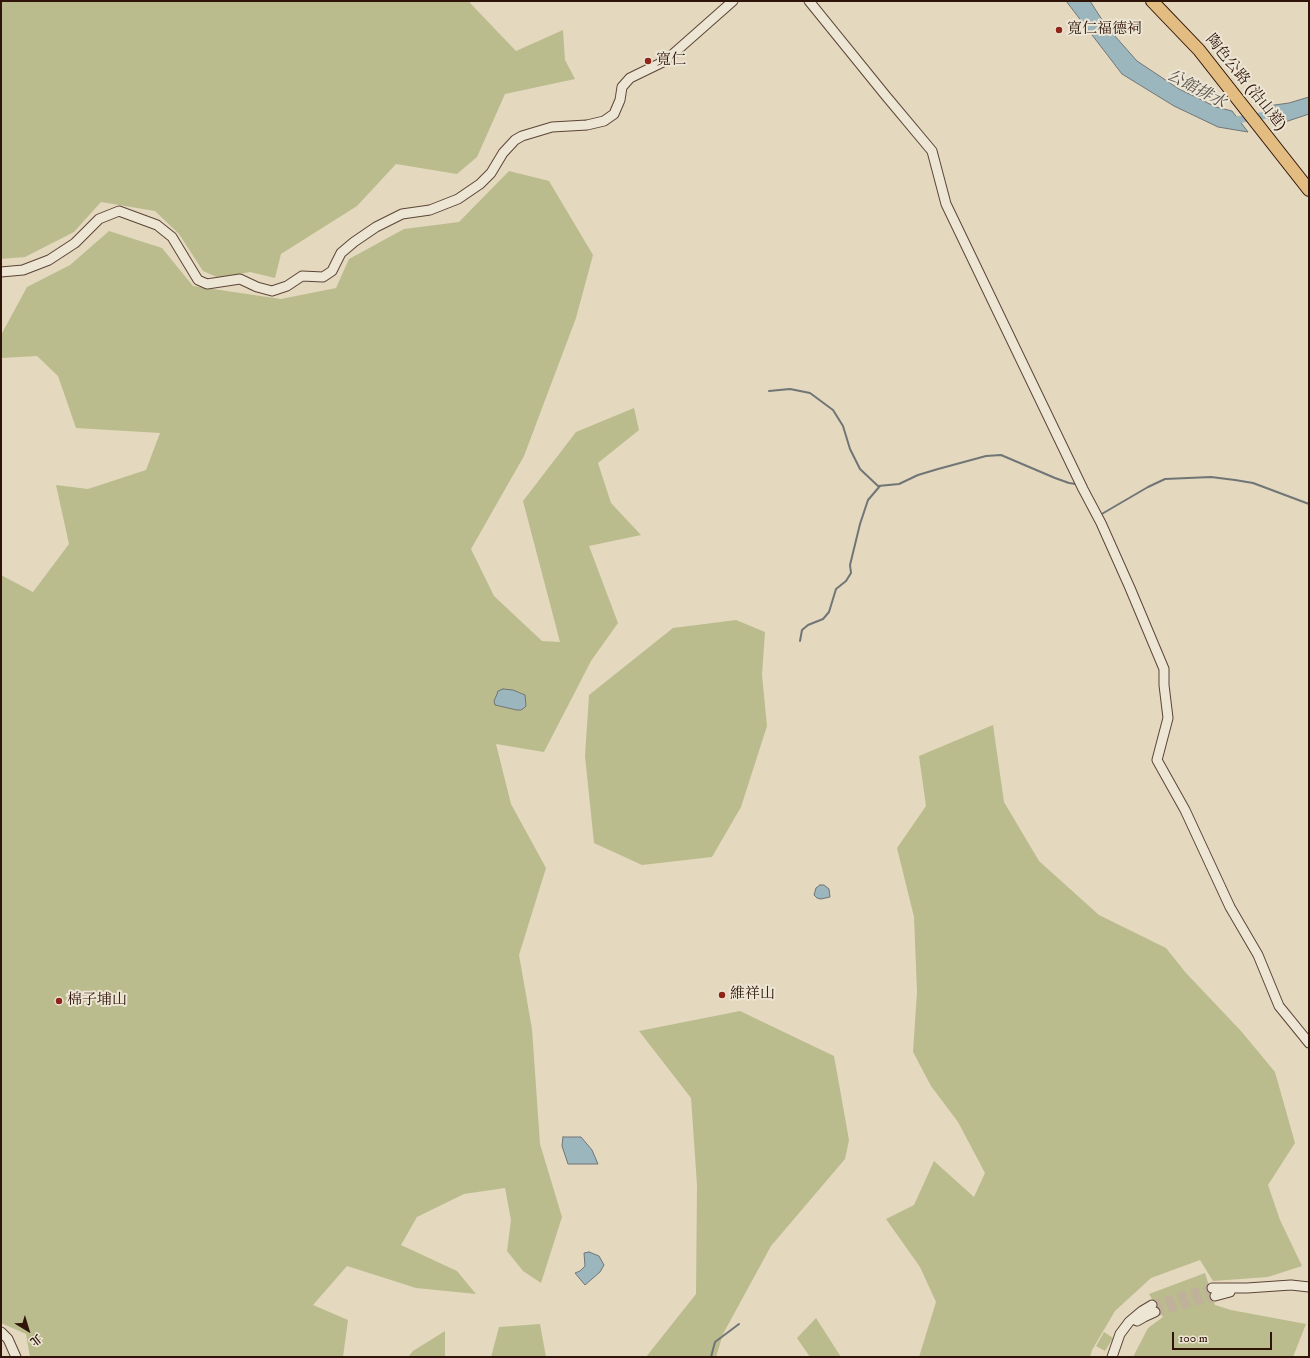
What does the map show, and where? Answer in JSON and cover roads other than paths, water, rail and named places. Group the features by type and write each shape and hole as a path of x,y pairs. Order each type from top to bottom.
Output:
{"main road":[{"name":"陶色公路 (沿山道)","path":"1152,1 1199,50 1309,190"}],"street":[{"path":"1,272 23,270 49,260 75,243 99,219 119,211 157,225 172,237 198,280 207,284 240,279 257,287 272,291 287,286 302,276 323,277 332,271 341,253 376,227 402,214 430,210 458,199 480,184 491,173 504,153 515,140 522,136 552,127 587,125 604,121 614,114 620,100 622,87 630,78 665,61 733,1"},
{"path":"809,1 932,151 946,204 1078,480 1107,537 1164,669 1164,684 1168,718 1157,760 1185,810 1230,907 1258,955 1279,1006 1309,1043"},
{"path":"1214,1292 1291,1285 1309,1287"},
{"path":"1112,1357 1120,1334 1144,1317 1153,1308"},
{"path":"1,1332 8,1339 16,1357"}],"water":[{"path":"1066,1 1090,1 1106,26 1137,61 1179,89 1216,107 1232,111 1248,132 1218,127 1174,106 1122,74"},
{"path":"1309,97 1309,114 1273,126 1260,107 1289,103"},
{"path":"503,689 513,690 525,695 526,706 521,710 517,710 495,705 494,701 498,691"},
{"path":"820,885 824,885 829,889 830,897 821,899 814,895 816,888"},
{"path":"563,1137 581,1137 592,1150 598,1164 568,1164 562,1146"},
{"path":"589,1252 599,1256 604,1265 600,1272 585,1285 575,1273 580,1271 585,1266 584,1253"}],"waterway":[{"name":"公館排水","path":"1230,121 1273,114"},
{"path":"769,391 790,389 810,393 833,410 843,426 850,449 860,469 878,486 899,484 918,475 938,469 986,456 1001,455 1055,478 1076,484"},
{"path":"1100,515 1148,487 1165,479 1211,477 1253,483 1309,504"},
{"path":"800,641 802,630 808,625 823,619 829,612 836,589 846,581 851,573 850,565 860,524 868,500 880,486"},
{"path":"711,1357 715,1342 739,1324"}],"tunnel":[{"path":"1152,1305 1212,1288"},
{"path":"1155,1312 1215,1296"}],"place":[{"name":"寬仁福德祠","path":"1059,30"},
{"name":"寬仁","path":"648,61"},
{"name":"維祥山","path":"722,995"},
{"name":"棉子埔山","path":"59,1001"}]}
